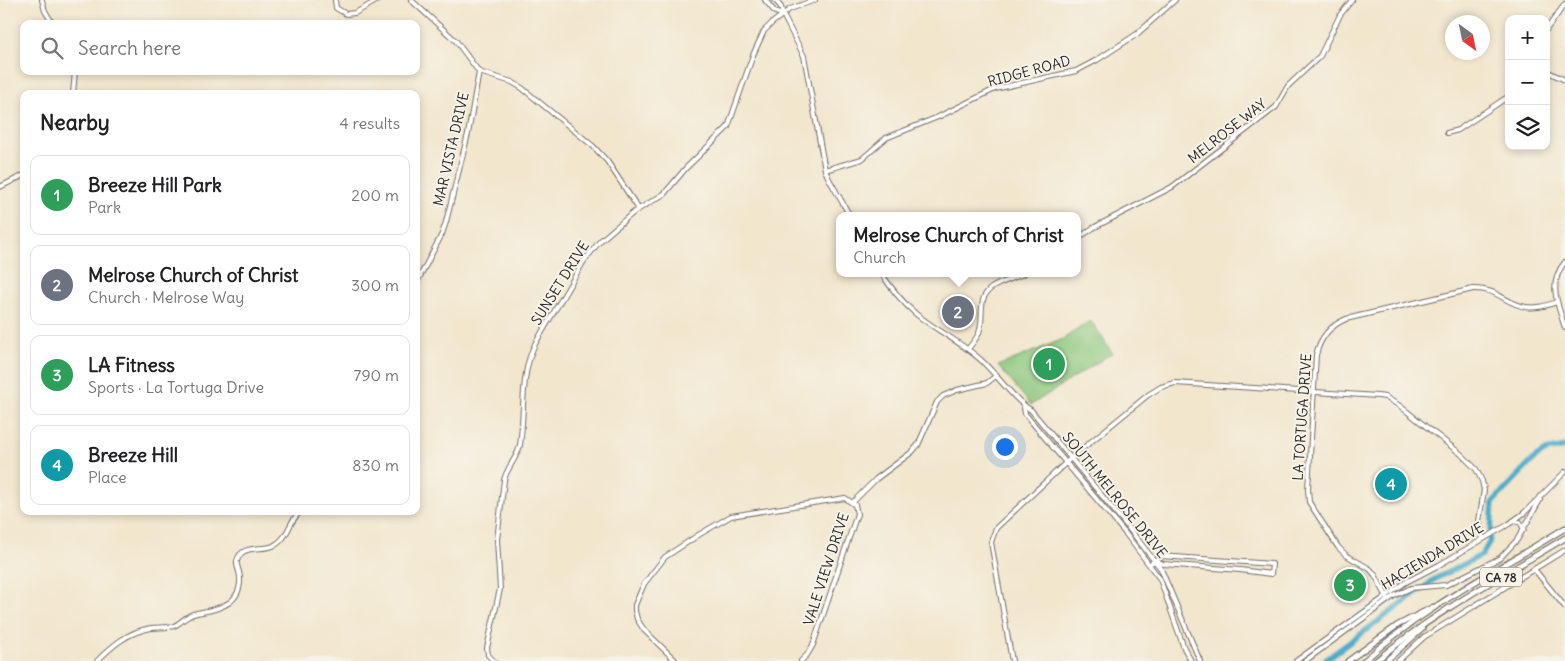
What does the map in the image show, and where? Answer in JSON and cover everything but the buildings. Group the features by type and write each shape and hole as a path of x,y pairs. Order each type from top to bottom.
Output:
{"highway":[{"name":"CA 78","path":"1364,661 1402,629 1565,528"},
{"name":"CA 78","path":"1376,661 1407,636 1437,616 1565,538"},
{"path":"1348,661 1398,625 1425,610 1444,603"},
{"path":"1386,661 1437,616"}],"street":[{"path":"42,0 45,11 51,20"},
{"path":"335,0 336,8 346,14 355,13 378,0"},
{"path":"412,0 456,41 479,72 512,82 522,88 593,146 607,161 638,208"},
{"path":"765,0 774,12 783,15"},
{"path":"775,0 781,7 783,15 804,56 825,170 848,212"},
{"name":"SUNSET DRIVE","path":"494,661 488,655 487,648 500,589 497,540 501,502 506,471 518,452 520,444 526,372 530,353 584,261 600,241 638,208 664,194 686,168 728,127 758,44 772,22 790,9 815,0"},
{"name":"RIDGE ROAD","path":"825,170 862,159 890,135 938,117 995,89 1081,69 1137,34 1175,0"},
{"name":"MELROSE WAY","path":"1081,236 1093,228 1172,187 1276,108 1288,86 1320,56 1340,15 1352,0"},
{"path":"1550,25 1565,4"},
{"name":"MAR VISTA DRIVE","path":"420,276 446,222 468,134 479,72"},
{"path":"1550,73 1565,80"},
{"path":"73,90 75,75"},
{"path":"1447,133 1458,130 1505,99"},
{"path":"0,187 20,177"},
{"path":"1565,262 1558,272 1555,282 1557,302 1565,328"},
{"name":"SOUTH MELROSE DRIVE","path":"884,277 901,300 916,314 968,349 997,375 1024,407 1031,410 1155,560 1168,585 1200,661"},
{"path":"968,349 980,329 981,304 986,294 994,286 1016,277"},
{"name":"LA TORTUGA DRIVE","path":"1387,598 1376,575 1370,569 1346,555 1338,547 1309,502 1308,489 1316,355 1321,340 1330,328 1346,319 1473,289 1497,293 1510,302 1524,307 1541,307 1557,302"},
{"path":"853,502 876,479 912,452 918,445 933,408 943,396 957,390 987,383 997,375"},
{"path":"1012,661 991,542 992,535 996,528 1066,462 1148,395 1161,387 1183,383 1385,397 1400,406 1461,454 1476,469 1482,481 1484,498 1479,521 1484,539"},
{"name":"SOUTH MELROSE DRIVE","path":"1024,407 1025,414 1150,564 1160,579 1191,661"},
{"name":"HACIENDA DRIVE","path":"1305,661 1406,582 1439,565 1513,521 1524,513 1565,472"},
{"name":"HACIENDA DRIVE","path":"1296,661 1387,598 1411,588 1439,587 1454,582 1500,558 1517,540 1538,502 1552,484"},
{"name":"VALE VIEW DRIVE","path":"676,661 644,630 637,619 635,605 646,580 660,563 671,553 731,516 841,498 853,502 857,508 857,514 814,643 801,661"},
{"path":"97,661 113,645 126,636 145,630 173,626 190,615 222,607 230,602 240,588 241,579 237,564 240,554 248,549 268,548 279,542 288,533 298,515"},
{"path":"1513,521 1520,522 1524,529"},
{"path":"1398,661 1424,637 1565,550"},
{"path":"1150,564 1155,560 1161,556 1272,564 1271,574 1223,568 1163,564 1155,560"},
{"path":"1534,569 1565,607"}],"green space":[{"path":"1090,321 1112,353 1031,405 998,366 1063,339"}],"waterway":[{"path":"1491,531 1493,502 1536,457 1546,451 1565,447"},
{"path":"1426,586 1435,579 1482,555 1490,538"},
{"path":"1324,661 1422,589"}],"place":[{"name":"Melrose Church of Christ","path":"958,312"},
{"name":"Breeze Hill Park","path":"1049,364"},
{"name":"Breeze Hill","path":"1391,484"},
{"name":"LA Fitness","path":"1350,585"}]}
